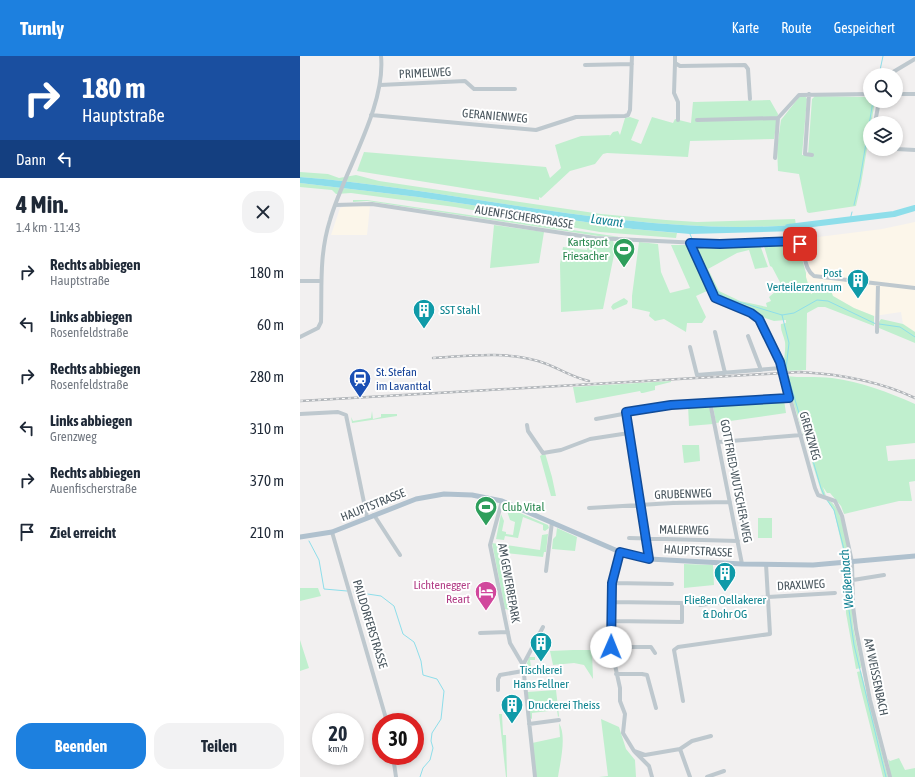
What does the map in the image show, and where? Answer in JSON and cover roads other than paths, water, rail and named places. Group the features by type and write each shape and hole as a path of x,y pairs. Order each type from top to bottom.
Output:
{"main road":[{"name":"HAUPTSTRASSE","path":"300,537 332,532 374,514 416,499 444,494 472,495 502,501 620,552 649,559 742,564 813,565 915,556"}],"street":[{"path":"300,337 318,328 321,322 321,281 324,242 335,205 349,174 371,115 380,85 381,56"},
{"name":"GERANIENWEG","path":"371,115 536,130 576,118 625,116 628,115 630,110 632,56"},
{"path":"675,56 674,93 678,102 678,120"},
{"path":"900,68 915,59"},
{"path":"675,62 680,66 746,65 748,69 750,99"},
{"path":"585,65 632,64"},
{"name":"PRIMELWEG","path":"380,85 464,81 474,89 515,89"},
{"path":"809,94 805,154 812,154"},
{"path":"775,158 778,118 799,95 863,94"},
{"path":"903,94 915,94"},
{"path":"697,120 778,118"},
{"path":"903,149 915,150"},
{"name":"AUENFISCHERSTRASSE","path":"335,205 372,204 595,238 691,244 797,241 800,244 808,272 814,276 915,288"},
{"name":"GRENZWEG","path":"691,244 715,298 751,313 759,319 780,362 815,488 818,495 835,501 840,509 849,563"},
{"path":"300,281 321,281"},
{"path":"877,332 878,284"},
{"path":"715,332 725,373"},
{"path":"748,336 761,370"},
{"path":"690,347 697,374 781,368"},
{"path":"596,419 626,412 671,405 789,398"},
{"name":"GOTTFRIED-WUTSCHER-WEG","path":"710,402 742,564"},
{"path":"300,414 338,412 346,415 367,517"},
{"path":"626,412 628,433 649,559"},
{"path":"527,425 528,431 543,453 562,450 590,439 628,433"},
{"path":"719,442 801,435"},
{"name":"AM GEWERBEPARK","path":"502,501 490,545 510,643 523,665"},
{"name":"GRUBENWEG","path":"589,508 673,503 730,502"},
{"path":"374,514 400,555"},
{"path":"546,570 552,522"},
{"name":"PAILDORFERSTRASSE","path":"332,532 384,713"},
{"name":"MALERWEG","path":"629,538 738,541"},
{"path":"620,552 612,583 611,647 620,688 620,701 625,714 623,733 634,751 649,766 652,777"},
{"name":"AM WEISSENBACH","path":"849,563 853,580 852,606 863,669 890,777"},
{"path":"683,701 674,650 678,647 770,634 766,564"},
{"path":"853,580 884,575"},
{"path":"612,583 672,584"},
{"name":"DRAXLWEG","path":"700,605 768,597 835,593"},
{"path":"611,602 682,603 682,622 612,621"},
{"path":"535,777 528,724 523,665 543,627"},
{"path":"480,633 508,632"},
{"path":"611,647 651,647 655,653"},
{"path":"498,690 498,679 500,675 523,671"},
{"path":"616,674 647,675 656,708"},
{"path":"528,724 559,720"},
{"path":"634,751 649,755 680,749 692,741 711,736"},
{"path":"680,749 690,777"},
{"path":"394,765 396,777"},
{"path":"707,777 724,771"}],"water":[{"path":"300,177 362,183 609,219 734,227 796,225 797,231 690,234 633,229 418,197 300,183"}],"waterway":[{"path":"880,68 883,56"},
{"path":"854,205 872,108"},
{"name":"Lavant","path":"788,227 894,214 915,208"},
{"path":"850,220 852,212"},
{"path":"690,234 693,241"},
{"path":"695,245 711,282 720,294 726,298 782,315 794,313 817,300 828,301 876,324"},
{"name":"Weißenbach","path":"782,315 789,343 786,369 824,495"},
{"path":"879,324 900,327 915,337"},
{"name":"Weißenbach","path":"827,500 834,510 847,561"},
{"path":"309,541 319,560 324,589 347,591"},
{"name":"Weißenbach","path":"847,564 848,603 854,645 886,777"},
{"path":"354,592 381,596 394,606 403,634 414,642 421,661 423,675 437,679 444,691 441,719 432,733 431,741 433,748 430,760 423,768 420,777"}],"railway":[{"path":"433,358 473,355 512,356 545,363 576,377 589,381"},
{"path":"300,401 800,372 859,379 887,387 915,398"}],"place":[{"name":"Kartsport Friesacher","path":"624,268"},
{"name":"Post Verteilerzentrum","path":"858,300"},
{"name":"SST Stahl","path":"424,330"},
{"name":"St. Stefan im Lavanttal","path":"360,398"},
{"name":"Club Vital","path":"486,526"},
{"name":"Fließen Oellakerer & Dohr OG","path":"725,592"},
{"name":"Lichtenegger Reart","path":"486,612"},
{"name":"Tischlerei Hans Fellner","path":"541,662"},
{"name":"Druckerei Theiss","path":"512,724"}]}
